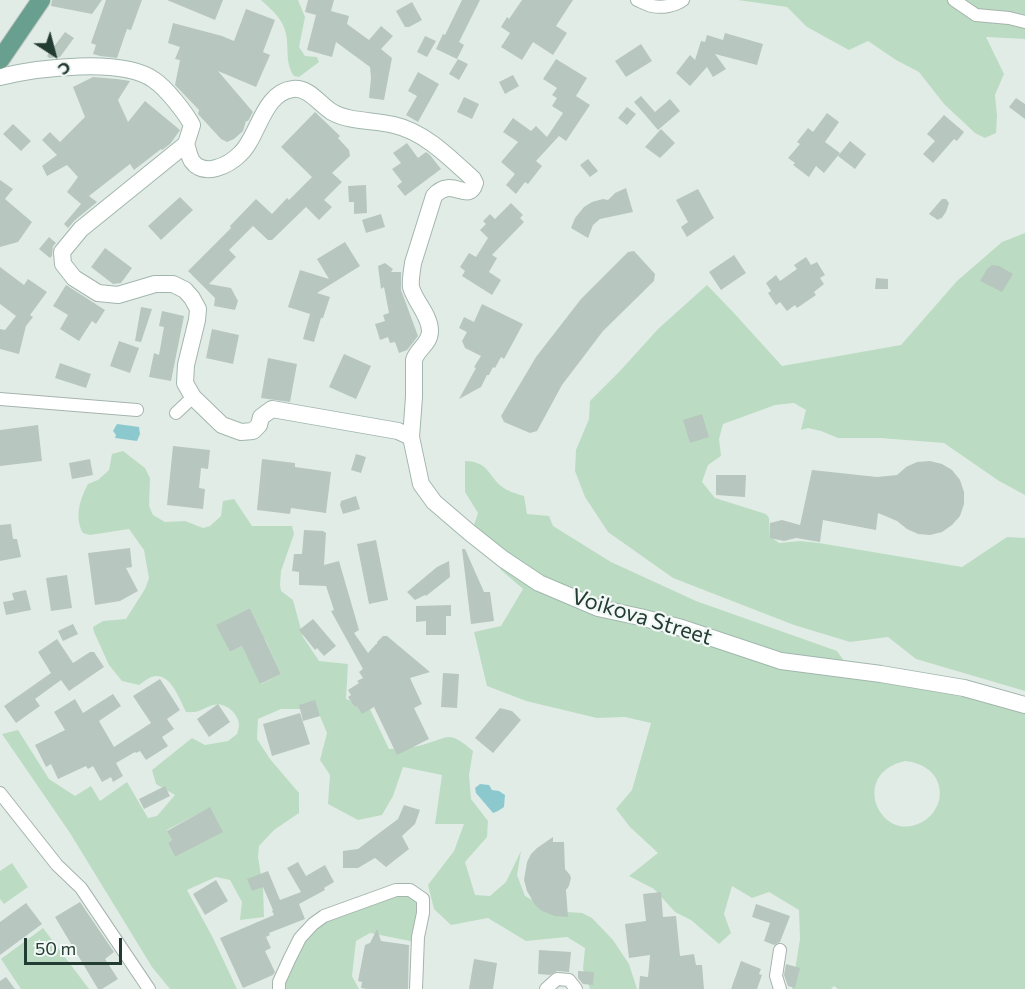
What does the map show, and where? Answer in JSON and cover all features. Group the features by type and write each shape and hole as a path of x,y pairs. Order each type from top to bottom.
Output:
{"main road":[{"path":"0,45 31,0"},
{"path":"0,60 41,0"}],"street":[{"path":"638,0 653,6 668,6 683,0"},
{"path":"954,0 976,15 1025,22"},
{"path":"0,77 24,71 88,66 130,69 152,78 189,119 192,125 186,144 81,229 62,252 61,258 74,278 98,293 118,295 155,284 173,284 185,290 198,309 186,366 185,383 193,397 222,425 241,432 253,431 259,425 261,417 272,409 398,431 411,437"},
{"name":"Voikova Street","path":"186,144 192,161 201,169 216,169 241,154 271,102 293,89 304,90 332,112 351,119 397,125 420,135 473,178 476,183 470,191 447,188 441,189 434,196 413,263 411,287 430,331 428,340 416,354 414,360 411,437 421,484 434,502 503,560 539,583 598,608 682,628 781,661 964,688 1025,705"},
{"path":"176,413 193,397"},
{"path":"0,399 137,410"},
{"path":"0,793 57,865 81,888 149,989"},
{"path":"279,989 279,982 300,938 313,924 324,916 396,890 410,890 423,899 416,989"},
{"path":"780,950 776,976 780,989"},
{"path":"546,989 556,979 569,980 576,989"}],"green space":[{"path":"261,0 298,0 305,17 299,47 305,56 317,57 319,62 299,77 294,76 289,66 286,34 282,24"},
{"path":"738,0 1025,0 1025,39 986,37 1004,74 995,95 996,133 985,138 975,133 944,104 919,72 868,41 849,50 807,27 787,7"},
{"path":"1025,233 1025,495 999,481 944,443 880,438 838,438 808,428 801,430 806,410 794,403 775,405 723,424 719,439 721,456 708,465 702,482 715,498 766,514 769,518 770,536 779,543 800,541 819,543 962,567 1007,537 1025,538 1025,691 916,659 888,637 850,642 794,625 673,578 608,532 585,497 575,471 576,450 589,419 590,401 658,329 707,285 782,366 901,345 957,281 1002,242"},
{"path":"123,451 145,468 150,478 149,506 153,515 165,522 185,521 203,528 210,526 221,516 223,501 234,499 252,526 292,526 294,534 281,571 281,591 293,600 303,637 319,661 348,664 346,699 369,707 389,749 418,746 448,737 458,740 473,751 469,775 471,799 488,821 487,837 465,862 475,895 490,896 506,882 521,851 517,875 525,896 552,911 582,913 592,918 613,940 629,964 637,989 590,989 583,969 585,948 567,937 526,941 488,918 451,925 434,909 428,885 454,851 464,824 435,824 442,775 403,767 393,796 382,815 358,820 328,804 330,775 320,760 327,733 317,709 281,709 258,719 257,739 270,759 299,793 299,813 274,830 259,846 264,917 240,920 242,902 230,880 216,877 187,890 237,989 170,989 152,967 70,833 2,734 18,730 49,779 75,796 91,786 100,801 127,782 148,818 157,816 175,795 156,784 152,770 192,738 205,745 228,741 237,734 238,720 230,709 218,705 199,711 186,712 173,687 164,678 151,677 139,685 122,681 109,665 94,632 93,627 103,621 126,619 145,589 149,578 144,550 129,529 90,535 83,533 80,527 79,508 85,490 88,484 98,480 109,470 112,454","holes":["250,608 263,636 230,652 217,625","265,639 281,674 261,684 244,650","209,808 222,832 175,857 168,843 172,840 167,830"]},
{"path":"465,461 479,464 487,469 503,488 524,496 527,514 549,516 553,526 611,562 696,601 837,651 854,675 979,700 1025,713 1025,989 838,989 834,986 831,989 792,989 800,939 799,910 769,892 752,898 732,886 724,914 731,933 719,944 691,920 675,912 654,889 629,876 658,853 630,827 616,809 632,790 651,723 625,717 597,718 526,701 487,686 474,632 501,626 523,589 501,570 474,525 478,513 465,492","holes":["905,761 913,762 932,773 940,792 936,808 928,818 907,827 894,824 884,816 877,805 875,792 878,779 888,768"]},
{"path":"12,863 28,887 4,904 0,899 0,871"},
{"path":"397,893 409,894 419,902 415,942 370,933 356,941 352,976 359,989 283,989 283,984 298,952 311,933 333,918"},
{"path":"43,928 89,989 21,989 1,959"}],"water":[{"path":"117,424 139,427 140,434 137,441 115,438 113,431"},
{"path":"480,784 489,785 492,790 505,795 504,807 493,813 476,793 475,788"}],"building":[{"path":"52,0 102,0 92,14 51,6"},
{"path":"106,0 142,0 131,30 127,29 117,58 93,54 96,45 91,43"},
{"path":"167,0 223,0 215,20"},
{"path":"308,0 334,0 331,11 349,16 347,24 369,40 381,26 393,36 381,49 392,58 384,100 369,98 370,67 336,42 332,57 307,50 316,15 305,12"},
{"path":"462,0 480,0 459,42 464,45 457,59 436,49"},
{"path":"522,0 573,0 556,26 567,33 553,55 533,42 522,60 501,47 510,33 501,27"},
{"path":"412,2 422,20 405,27 396,11"},
{"path":"246,9 275,20 263,52 270,55 256,87 218,71 253,112 246,121 243,131 227,142 221,139 198,114 199,110 175,85 180,60 175,59 180,47 168,43 173,23 234,41"},
{"path":"65,32 74,38 60,57 49,58 47,56"},
{"path":"725,33 763,44 757,65 715,54 726,69 713,77 707,67 690,86 676,73 690,55 695,60 701,41 705,42 707,35 723,40"},
{"path":"425,36 436,41 427,57 417,52"},
{"path":"641,44 652,61 626,77 615,61"},
{"path":"458,59 468,64 459,80 449,74"},
{"path":"556,59 587,78 576,96 590,105 566,141 559,136 536,161 542,166 528,184 525,182 516,194 506,185 515,174 501,162 518,142 503,132 513,118 531,131 536,126 547,137 563,113 552,106 557,98 552,95 557,88 543,79"},
{"path":"418,72 439,84 418,122 406,115 417,96 408,91"},
{"path":"513,75 519,86 505,94 499,82"},
{"path":"93,77 130,81 118,100 128,122 145,101 180,130 170,144 162,150 134,170 130,164 89,196 97,202 68,228 64,224 81,204 67,192 78,177 67,165 47,176 42,166 57,155 42,140 50,132 60,142 85,117 73,87"},
{"path":"641,96 655,112 670,99 680,111 658,130 634,102"},
{"path":"464,97 479,104 472,119 457,112"},
{"path":"1016,98 1025,104 1025,119 1009,107"},
{"path":"627,107 636,114 627,125 618,118"},
{"path":"315,112 340,136 338,138 349,150 350,156 332,173 342,182 324,200 332,207 319,220 306,207 272,240 268,240 253,226 229,250 236,257 209,284 231,288 238,301 235,310 214,306 215,298 188,271 256,199 272,214 312,177 281,147"},
{"path":"827,113 839,122 825,142 840,153 824,173 816,166 809,177 793,165 795,163 788,158 800,144 797,142 808,128 813,132"},
{"path":"944,115 964,132 957,141 954,139 933,163 923,154 935,141 927,134"},
{"path":"13,124 31,141 21,151 3,134"},
{"path":"661,129 675,143 660,158 645,147"},
{"path":"850,141 866,154 855,169 838,156"},
{"path":"407,143 418,158 426,152 441,169 405,196 397,186 402,182 392,169 401,163 393,153"},
{"path":"588,159 598,171 590,177 580,165"},
{"path":"0,180 13,189 5,199 32,222 18,242 0,247"},
{"path":"366,185 367,213 354,214 354,202 349,202 348,186"},
{"path":"626,188 633,212 600,219 593,225 588,238 571,228 575,218 584,207 592,202 608,200 615,193"},
{"path":"698,189 714,218 687,237 681,227 688,222 676,200"},
{"path":"180,197 193,210 161,240 148,226"},
{"path":"942,199 946,199 949,203 946,212 938,220 929,214"},
{"path":"511,203 523,215 520,218 524,222 492,255 497,258 489,272 501,280 492,295 462,276 465,271 460,267 469,253 476,257 488,238 480,230 486,224 483,221 490,214 495,219"},
{"path":"381,214 385,227 366,233 362,220"},
{"path":"49,237 56,243 50,258 39,249"},
{"path":"345,242 360,266 317,293 330,297 314,342 303,339 310,314 288,307 300,270 329,279 317,259"},
{"path":"105,248 132,268 121,283 113,284 91,267"},
{"path":"634,251 655,274 654,281 603,331 562,385 537,431 530,433 504,422 501,416 536,357 581,299 628,252"},
{"path":"734,255 746,273 721,290 709,272"},
{"path":"806,257 811,265 817,262 825,275 820,278 824,284 814,292 816,295 797,308 795,305 787,311 780,302 776,305 768,293 771,291 766,283 776,275 780,281 797,269 794,265"},
{"path":"385,263 393,269 391,272 401,272 401,290 418,336 407,350 399,353 395,342 390,343 388,337 380,340 375,324 385,321 383,315 389,313 384,287 381,289 378,266"},
{"path":"992,265 999,266 1013,274 1002,292 980,281"},
{"path":"0,267 24,285 28,279 47,292 30,315 33,317 26,326 19,354 0,349 0,329 5,330 16,316 0,304"},
{"path":"876,278 888,279 888,289 875,289"},
{"path":"66,285 105,310 96,324 92,321 79,341 60,329 68,315 53,306"},
{"path":"482,304 523,324 504,359 501,357 481,387 459,399 481,356 465,348 462,341 467,332 459,328 464,317 474,322"},
{"path":"141,307 152,309 141,342 135,341"},
{"path":"162,311 184,316 171,381 149,377 154,353 159,355 164,327 159,326"},
{"path":"212,329 239,335 233,364 206,358"},
{"path":"119,341 139,348 130,373 110,366"},
{"path":"344,354 371,366 356,399 329,387"},
{"path":"268,358 297,364 290,402 261,398"},
{"path":"60,363 91,374 86,388 55,378"},
{"path":"702,414 709,437 690,443 683,420"},
{"path":"38,425 42,461 0,466 0,430"},
{"path":"173,446 210,450 208,469 201,468 199,488 205,489 203,509 167,505"},
{"path":"356,454 366,457 361,473 351,470"},
{"path":"90,459 93,475 72,479 69,463"},
{"path":"262,459 295,463 295,467 331,472 326,513 291,508 290,514 257,510"},
{"path":"930,461 952,470 960,480 964,492 964,504 960,516 942,532 930,535 918,534 878,513 876,530 823,520 820,542 796,538 784,541 770,538 770,523 782,520 800,525 812,470 877,477 897,475 906,467 917,462"},
{"path":"716,475 746,475 745,497 716,495"},
{"path":"356,496 360,509 343,514 341,501"},
{"path":"11,524 13,539 17,539 21,557 0,561 0,525"},
{"path":"304,530 326,533 324,565 339,561 359,630 354,633 368,653 383,636 387,636 430,672 410,678 422,704 414,708 429,739 397,755 374,707 362,714 348,697 351,695 348,690 363,678 359,672 363,669 331,611 334,610 326,586 299,585 299,572 292,571 294,554 302,554"},
{"path":"376,540 388,600 369,604 357,544"},
{"path":"130,548 132,567 126,568 138,591 120,601 95,605 88,553"},
{"path":"462,549 465,549 484,592 490,592 494,621 471,624"},
{"path":"449,561 450,577 426,596 415,600 407,592 437,567"},
{"path":"67,575 72,608 51,611 46,578"},
{"path":"26,590 31,610 6,615 3,602 14,600 12,593"},
{"path":"451,605 451,616 446,616 446,635 426,635 426,621 416,622 416,606"},
{"path":"250,608 281,674 260,684 242,646 230,652 216,625"},
{"path":"313,619 336,646 324,656 317,648 315,650 299,630"},
{"path":"73,624 78,634 63,641 58,631"},
{"path":"57,639 73,663 90,652 94,652 104,667 69,691 61,680 35,699 40,706 16,723 4,706 51,673 38,652"},
{"path":"443,673 459,674 457,708 441,707"},
{"path":"160,679 180,710 167,719 174,729 162,737 168,746 146,760 140,751 116,763 123,776 113,782 111,777 102,782 93,766 88,769 86,766 58,779 51,764 46,767 35,745 65,730 54,712 75,699 83,713 113,694 121,706 99,721 114,747 151,723 133,696"},
{"path":"315,700 320,716 303,721 299,705"},
{"path":"218,704 230,722 209,737 197,719"},
{"path":"500,708 512,711 521,720 493,753 475,738"},
{"path":"300,713 310,744 272,756 263,724"},
{"path":"165,786 170,796 144,809 139,799"},
{"path":"404,805 420,810 415,824 402,836 409,849 386,867 375,858 358,868 343,868 343,851 358,849 398,819"},
{"path":"210,807 223,832 175,857 168,843 172,840 167,831"},
{"path":"553,837 553,842 564,842 565,869 571,878 566,890 568,917 555,916 542,911 535,905 524,880 531,854"},
{"path":"298,862 306,876 325,865 334,882 324,888 325,890 299,904 305,919 269,933 270,935 266,937 271,948 265,951 275,972 243,988 220,938 274,915 263,887 252,891 247,879 268,871 280,900 301,892 287,868"},
{"path":"216,880 228,901 205,915 193,894"},
{"path":"661,892 663,917 676,916 680,956 694,954 696,965 702,965 704,989 639,989 640,976 648,977 650,955 629,958 625,924 646,921 643,894"},
{"path":"80,902 114,952 105,959 118,979 102,989 98,989 55,917"},
{"path":"26,903 42,924 0,955 0,922"},
{"path":"756,904 790,916 780,942 774,945 764,941 770,923 752,917"},
{"path":"377,929 381,941 409,945 408,989 361,988 362,982 358,981 365,945 370,943"},
{"path":"539,950 571,952 569,972 538,974"},
{"path":"474,959 497,963 493,989 469,989"},
{"path":"741,961 761,969 759,974 762,975 757,989 731,989"},
{"path":"786,964 800,968 795,988 788,986 784,975"},
{"path":"578,971 594,972 593,985 583,984 578,978"},
{"path":"6,977 15,989 0,989 0,981"}]}
